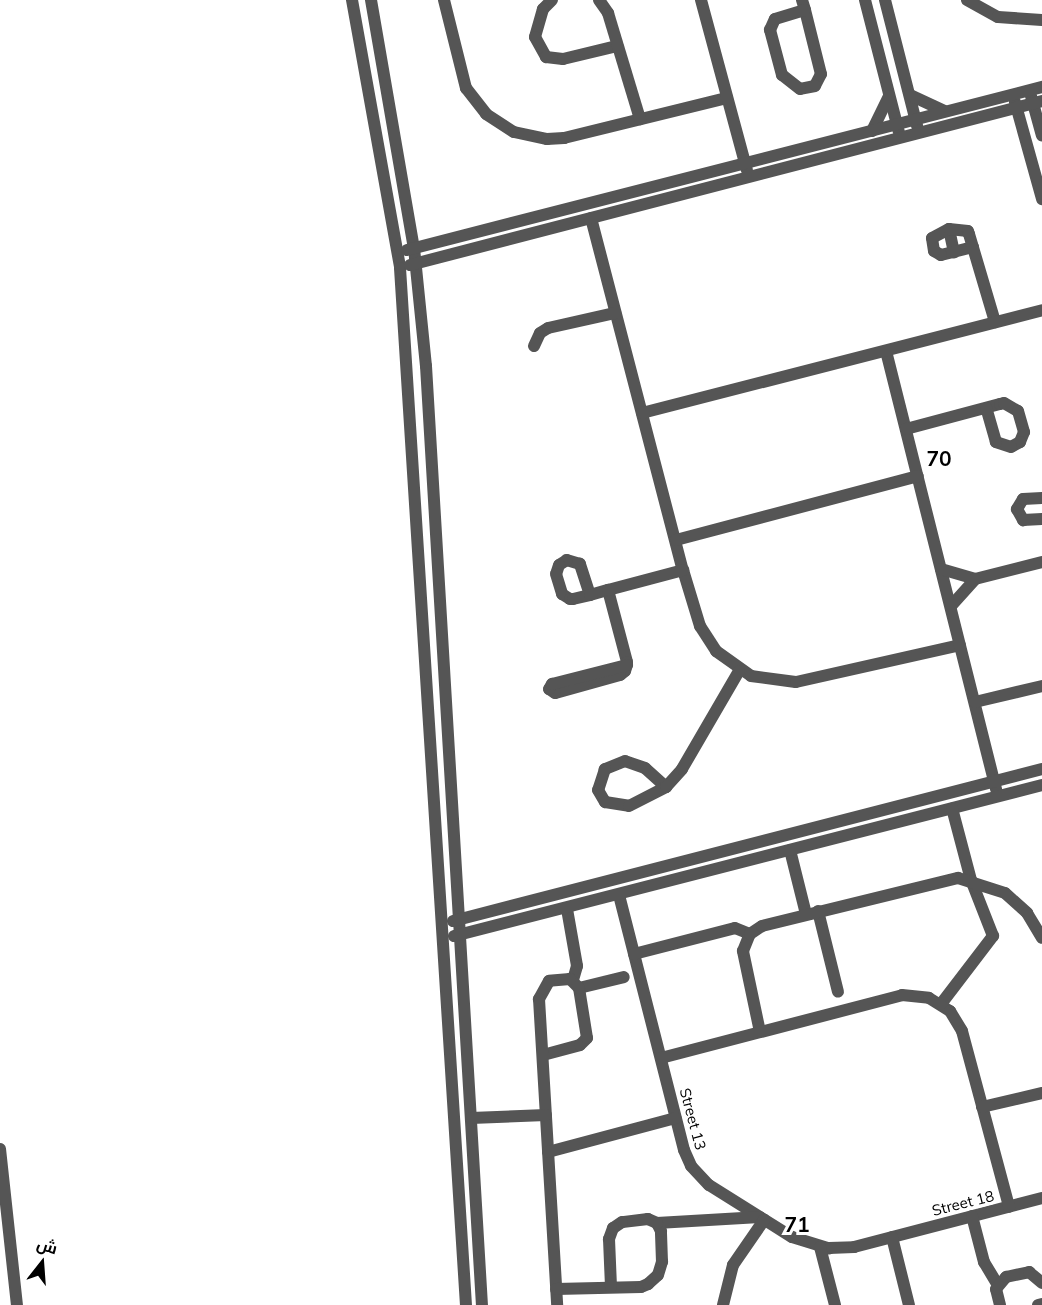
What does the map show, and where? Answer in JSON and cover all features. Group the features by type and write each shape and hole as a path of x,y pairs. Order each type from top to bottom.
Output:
{"street":[{"path":"352,0 400,268 466,1305"},
{"path":"371,0 414,248 426,366 482,1305"},
{"path":"444,0 466,88 475,102 499,125 522,135 547,139 727,98"},
{"path":"552,0 543,9 536,37 546,57 563,59 618,46"},
{"path":"598,0 608,13 640,119"},
{"path":"701,0 749,177"},
{"path":"865,0 899,131"},
{"path":"885,0 918,126"},
{"path":"967,0 998,17 1042,20"},
{"path":"804,5 821,74 815,86 800,89 782,75 770,30 775,19 804,5"},
{"path":"918,126 949,111 1036,89 1042,136"},
{"path":"872,131 889,94"},
{"path":"910,95 927,106 949,111"},
{"path":"1014,95 1042,199"},
{"path":"400,268 749,177 918,126 1038,102"},
{"path":"398,252 872,131 899,131"},
{"path":"591,218 683,570 707,639 739,671 766,680 796,682 960,645"},
{"path":"973,247 938,254 932,241 936,233 965,228 973,247 995,322"},
{"path":"949,229 954,252"},
{"path":"642,413 1042,310"},
{"path":"534,345 540,333 548,328 615,313"},
{"path":"886,351 998,797"},
{"path":"906,429 986,408"},
{"path":"676,540 918,476"},
{"path":"1042,498 1023,499 1017,510 1023,520 1042,519"},
{"path":"941,568 975,579 1042,562"},
{"path":"590,595 683,570"},
{"path":"951,606 975,579"},
{"path":"608,590 627,665 620,675 555,693 549,691 552,684 627,665"},
{"path":"666,787 639,764 625,761 606,769 598,790 605,802 629,806 666,787 682,769 739,671"},
{"path":"975,702 1042,686"},
{"path":"443,924 1042,769"},
{"path":"444,939 1042,785"},
{"path":"941,1004 993,936 971,879 952,808"},
{"path":"790,850 842,1010"},
{"path":"760,1032 743,961 750,934 762,926 947,878 971,879 1018,903 1042,939"},
{"name":"Street 13","path":"619,895 687,1158 696,1173 762,1219 820,1247 845,1248 892,1237"},
{"path":"543,1055 585,1041 587,1031 576,984 578,966 567,909"},
{"path":"634,954 735,928 750,934"},
{"path":"557,1305 539,999 542,988 549,981 576,984 639,973"},
{"path":"661,1058 902,995 929,998 941,1004 962,1031 1009,1207"},
{"path":"982,1107 1042,1093"},
{"path":"471,1118 546,1115"},
{"path":"548,1152 676,1118"},
{"path":"0,1149 17,1305"},
{"name":"Street 18","path":"892,1237 1042,1198"},
{"path":"972,1216 984,1262 998,1284"},
{"path":"611,1287 609,1239 613,1228 622,1222 648,1219 657,1223 762,1219"},
{"path":"723,1305 733,1265 762,1219"},
{"path":"556,1289 641,1287 658,1275 662,1262 661,1232 657,1223"},
{"path":"892,1237 909,1305"},
{"path":"820,1247 835,1305"},
{"path":"999,1305 995,1295 998,1284 1006,1277 1025,1272 1037,1275 1042,1283"}],"district":[{"name":"70","path":"939,458"},
{"name":"71","path":"797,1224"}]}
